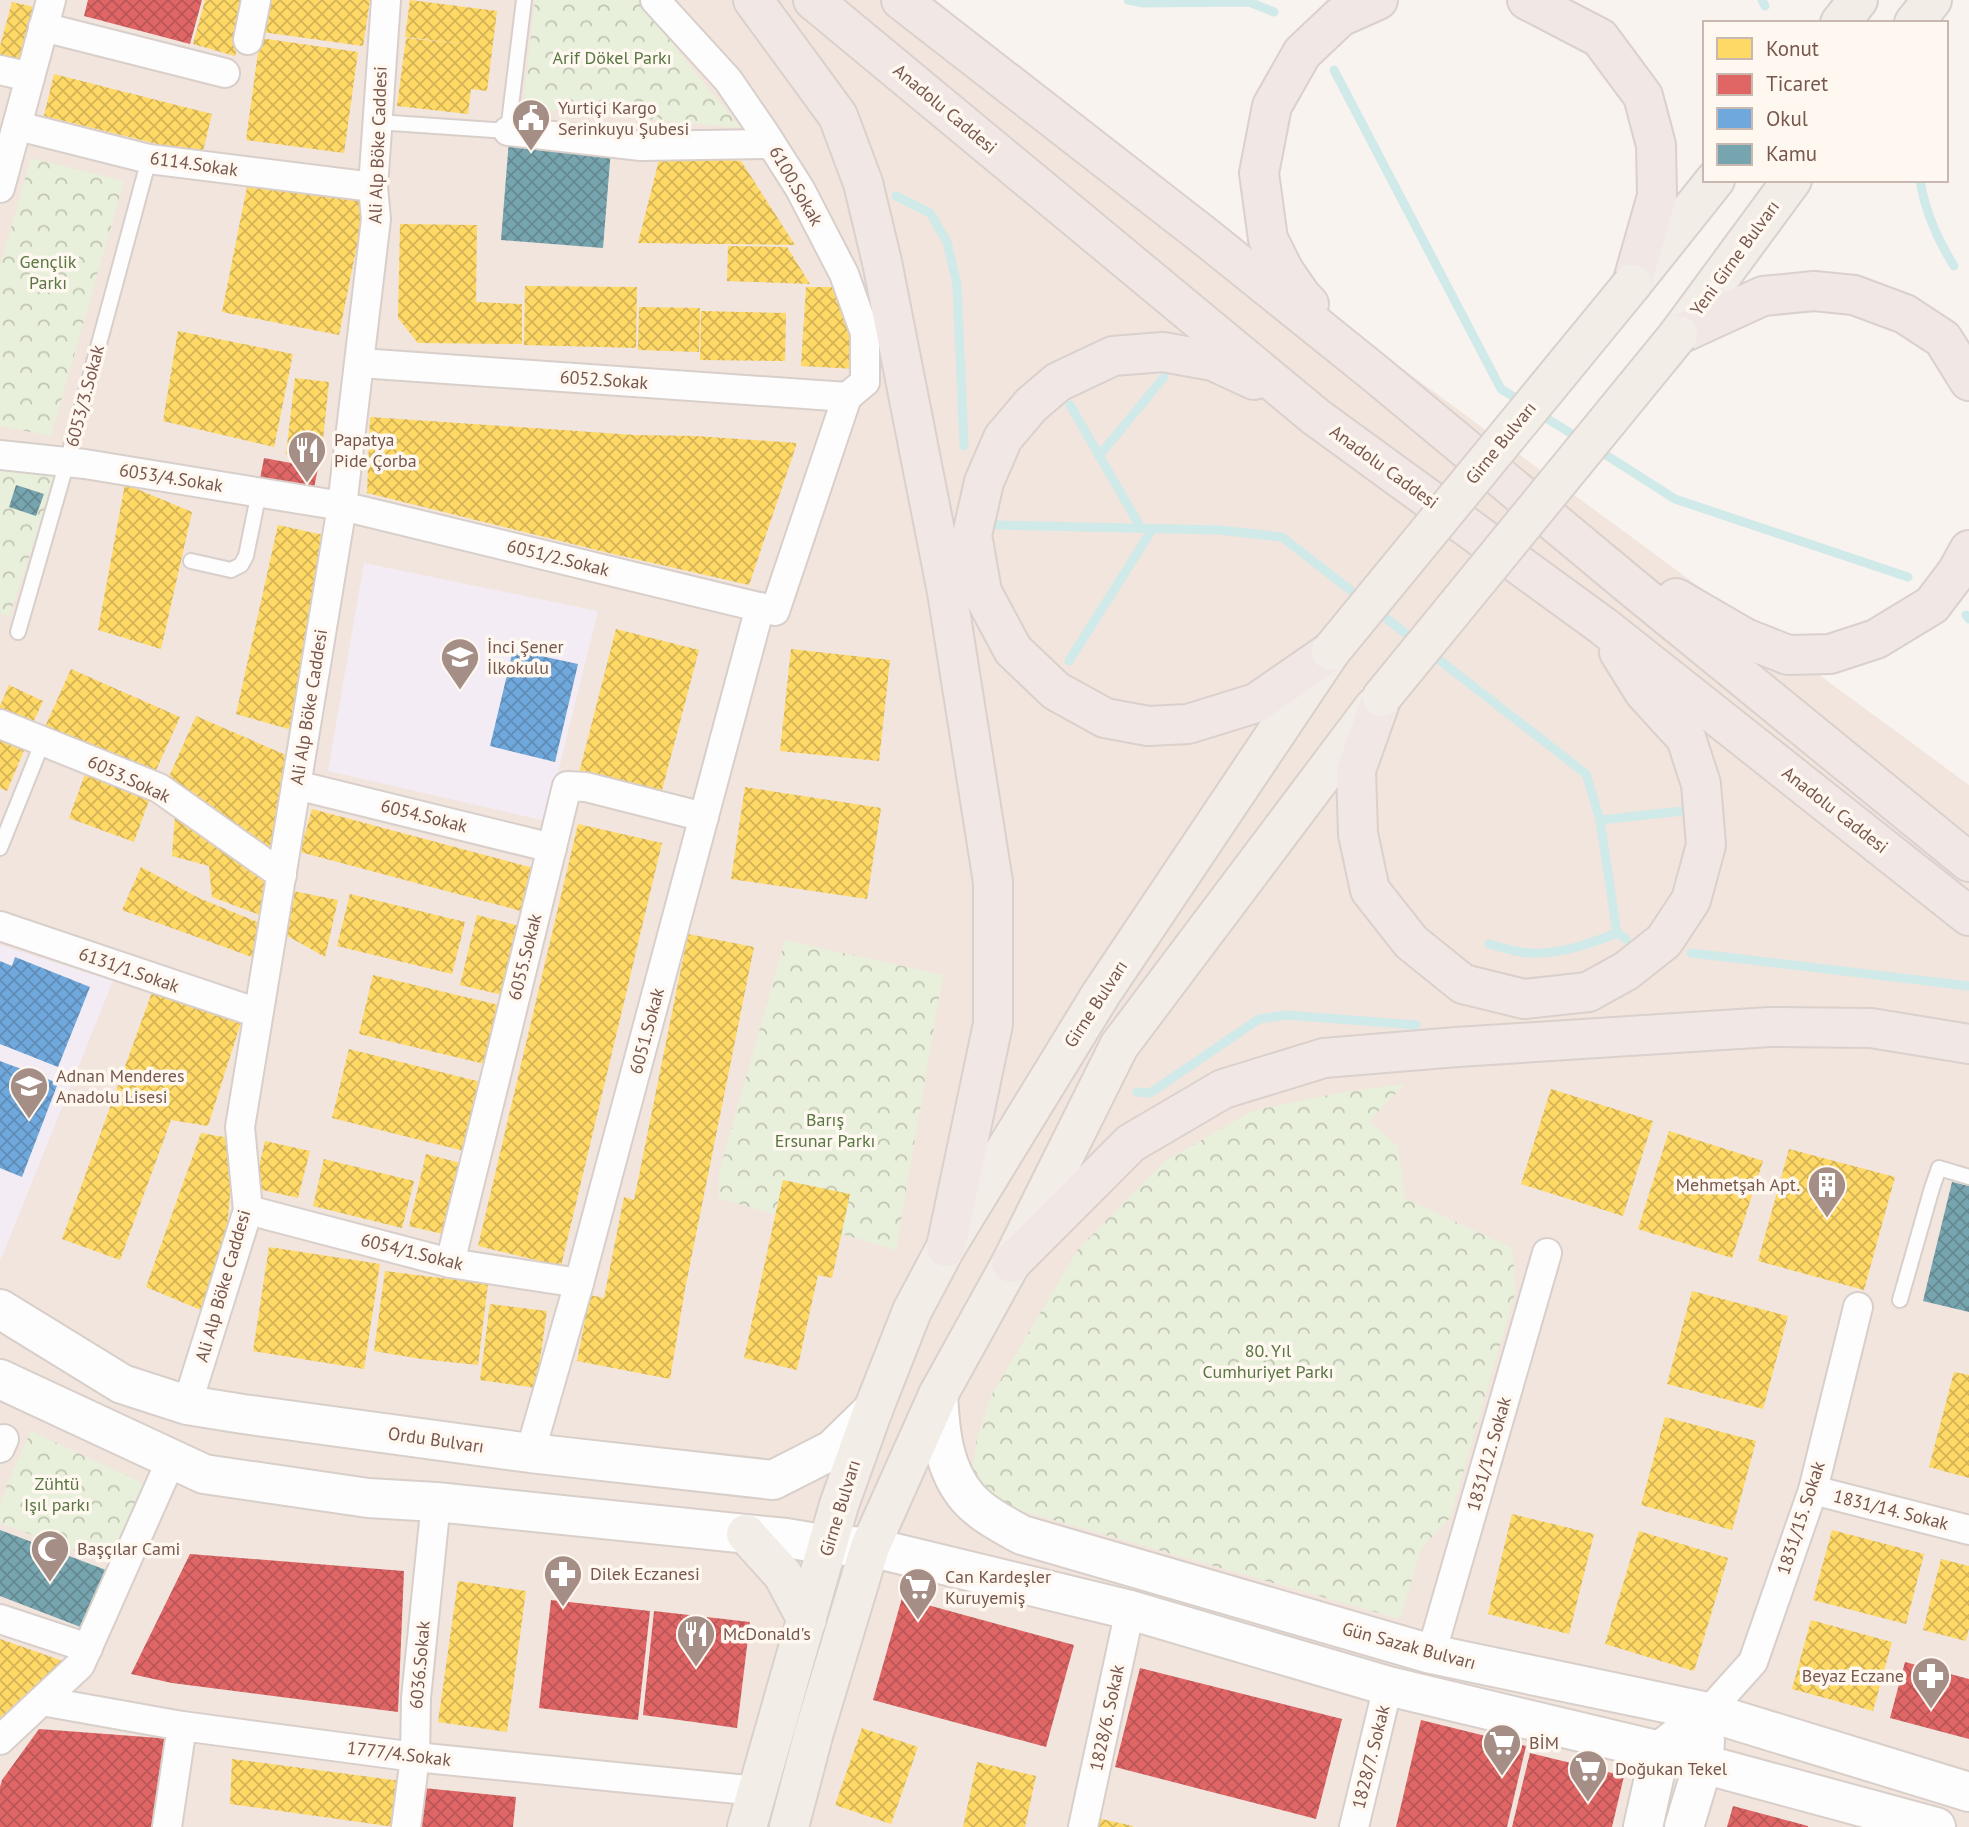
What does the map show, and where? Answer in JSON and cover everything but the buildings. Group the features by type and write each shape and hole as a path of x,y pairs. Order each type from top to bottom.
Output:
{"highway":[{"path":"753,0 838,116 863,183 882,262 947,592 993,882 993,1024 946,1247"},
{"name":"Anadolu Caddesi","path":"813,0 1316,417 1603,626 1969,916"},
{"path":"901,0 1207,238 1376,374 1969,862"},
{"path":"1376,374 1348,340 1302,297 1284,271 1268,239 1259,173 1272,106 1302,53 1340,17 1378,0"},
{"path":"1527,0 1600,38 1643,96 1657,145 1657,197 1632,284"},
{"path":"1678,335 1763,296 1814,291 1854,295 1905,314 1943,339 1969,381"},
{"path":"1316,417 1259,382 1213,361 1163,352 1113,356 1058,382 1031,405 1003,438 984,482 972,535 982,592 1013,650 1056,691 1105,718 1148,726 1188,724 1256,703 1331,651"},
{"path":"1632,587 1674,597 1745,638 1788,655 1830,654 1876,639 1932,606 1957,572 1969,550"},
{"path":"1382,697 1356,770 1357,834 1370,890 1411,942 1463,984 1524,999 1588,992 1626,971 1664,941 1691,901 1706,845 1701,784 1686,738 1644,692 1603,626"},
{"path":"1011,1264 1131,1143 1223,1089 1324,1058 1770,1027 1871,1028 1969,1044"}],"main road":[{"path":"1842,21 1858,0"},
{"path":"1916,21 1932,0"},
{"path":"1632,284 1713,182"},
{"name":"Yeni Girne Bulvarı","path":"1382,697 1678,335 1790,182"},
{"name":"Girne Bulvarı","path":"752,1809 839,1505 912,1311 946,1247 1101,994 1331,651 1632,284"},
{"path":"789,1827 814,1732 870,1548 938,1395 1011,1264 1119,1046 1382,697"},
{"name":"Ordu Bulvarı","path":"0,1309 122,1384 187,1405 530,1453 773,1480 832,1450 873,1410"},
{"path":"0,1379 204,1474 368,1498 436,1502 870,1548 1130,1610 1388,1686 1660,1751 1936,1827"},
{"name":"Gün Sazak Bulvarı","path":"938,1395 940,1433 950,1469 968,1498 992,1518 1022,1535 1431,1654 1708,1712 1969,1792"},
{"path":"746,1534 783,1575 807,1620"},
{"path":"1643,1827 1660,1751 1708,1712"},
{"path":"1684,1827 1703,1764 1708,1712"}],"street":[{"path":"0,188 51,0"},
{"path":"248,40 256,0"},
{"name":"Ali Alp Böke Caddesi","path":"187,1405 248,1210 240,1127 342,506 376,219 373,187 386,0"},
{"name":"6100.Sokak","path":"654,0 728,80 800,189 844,274 865,333 865,382 847,397"},
{"path":"43,27 225,73"},
{"path":"0,70 30,77"},
{"name":"6114.Sokak","path":"18,126 149,159 373,187"},
{"path":"508,131 641,146 771,144"},
{"name":"6052.Sokak","path":"360,363 847,397"},
{"name":"6051.Sokak","path":"530,1453 579,1283 704,817 767,609 847,397"},
{"name":"6053/4.Sokak","path":"0,455 67,462 342,506"},
{"name":"6051/2.Sokak","path":"342,506 767,609"},
{"name":"6053.Sokak","path":"0,724 159,788 282,875"},
{"name":"6054.Sokak","path":"296,785 552,848"},
{"name":"6055.Sokak","path":"450,1264 567,786 586,788 704,817"},
{"name":"6131/1.Sokak","path":"0,926 258,1013"},
{"name":"6054/1.Sokak","path":"248,1210 450,1264 579,1283"},
{"name":"1831/12. Sokak","path":"1431,1654 1547,1253"},
{"name":"1831/15. Sokak","path":"1708,1712 1753,1662 1813,1490 1858,1307"},
{"path":"0,1741 80,1665 172,1458"},
{"name":"1831/14. Sokak","path":"1813,1490 1969,1530"},
{"name":"6036.Sokak","path":"406,1827 415,1757 416,1698 436,1502"},
{"name":"1828/6. Sokak","path":"1083,1827 1130,1610"},
{"path":"0,1619 88,1648"},
{"name":"1828/7. Sokak","path":"1354,1827 1388,1686"},
{"name":"1777/4.Sokak","path":"42,1701 183,1726 415,1757 752,1809"},
{"path":"167,1827 183,1726"}],"lane":[{"path":"377,122 508,131 524,0"},
{"name":"6053/3.Sokak","path":"18,632 149,159"},
{"path":"191,561 231,570 241,565 246,556 258,492"},
{"path":"0,848 43,741"},
{"path":"1900,1300 1939,1168 1969,1177"}],"shaded area":[{"path":"0,0 914,0 1091,140 1969,785 1969,1827 0,1827"},
{"name":"İnci Şener İlkokulu","path":"364,563 598,611 546,821 328,771"},
{"name":"Adnan Menderes Anadolu Lisesi","path":"0,945 113,981 1,1259 0,1258"}],"green space":[{"name":"Arif Dökel Parkı","path":"535,0 639,0 741,128 523,107"},
{"name":"Gençlik Parkı","path":"31,158 124,181 51,436 0,426 0,266"},
{"path":"0,463 57,474 9,616 0,614"},
{"name":"Barış Ersunar Parkı","path":"785,940 943,975 896,1250 719,1198 719,1172"},
{"name":"80. Yıl Cumhuriyet Parkı","path":"1405,1084 1369,1121 1398,1146 1405,1198 1512,1248 1516,1290 1450,1518 1422,1547 1400,1619 997,1504 972,1473 977,1438 991,1396 1078,1249 1165,1161 1252,1111 1338,1093"},
{"name":"Zühtü Işıl parkı","path":"31,1431 149,1486 113,1565 0,1523 0,1506 6,1487"}],"waterway":[{"path":"1128,0 1143,3 1249,2 1274,12"},
{"path":"1762,0 1765,6"},
{"path":"1334,70 1501,389 1524,403"},
{"path":"1920,182 1932,224 1954,266"},
{"path":"896,196 930,213 947,242 957,285 964,446"},
{"path":"1099,456 1164,377"},
{"path":"1070,405 1141,528"},
{"path":"1538,413 1580,439"},
{"path":"1595,448 1675,499 1908,577"},
{"path":"995,525 1219,530 1282,537 1363,600"},
{"path":"1069,661 1153,528"},
{"path":"1377,611 1415,641"},
{"path":"1966,615 1969,619"},
{"path":"1429,652 1586,774 1600,820 1617,933 1626,939"},
{"path":"1600,820 1683,811"},
{"path":"1489,944 1521,952 1545,953 1582,946 1617,933"},
{"path":"1691,953 1969,986"},
{"path":"1137,1092 1150,1093 1259,1019 1286,1015 1416,1025"}],"place":[{"name":"Yurtiçi Kargo Serinkuyu Şubesi","path":"531,152"},
{"name":"Papatya Pide Çorba","path":"307,484"},
{"name":"İnci Şener İlkokulu","path":"460,691"},
{"name":"Adnan Menderes Anadolu Lisesi","path":"29,1120"},
{"name":"Mehmetşah Apt.","path":"1827,1219"},
{"name":"Başçılar Cami","path":"50,1583"},
{"name":"Dilek Eczanesi","path":"563,1608"},
{"name":"Can Kardeşler Kuruyemiş","path":"918,1621"},
{"name":"McDonald's","path":"696,1668"},
{"name":"Beyaz Eczane","path":"1931,1710"},
{"name":"BİM","path":"1502,1777"},
{"name":"Doğukan Tekel","path":"1588,1803"}]}
